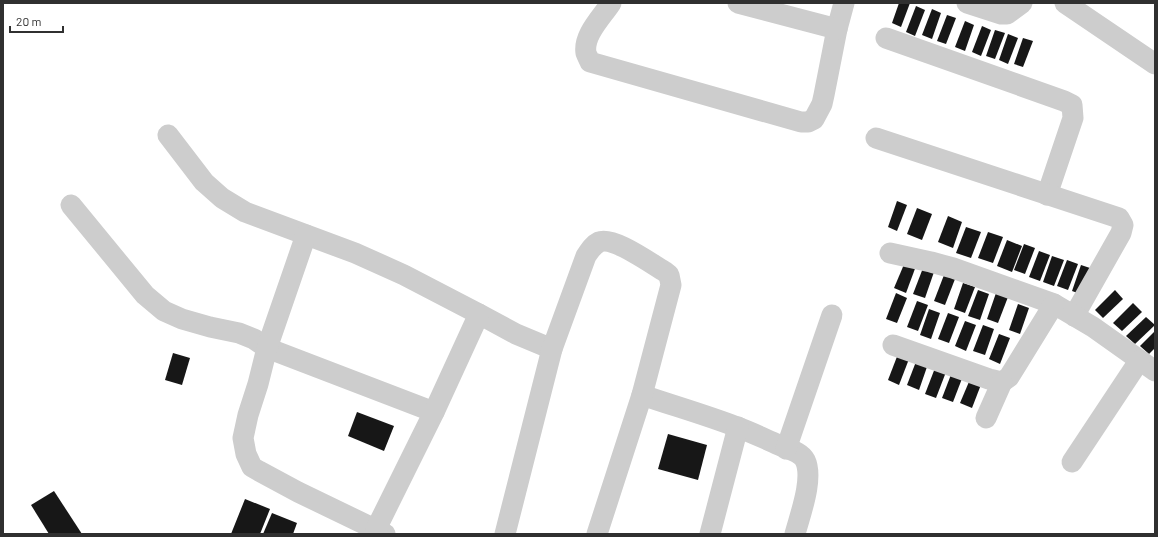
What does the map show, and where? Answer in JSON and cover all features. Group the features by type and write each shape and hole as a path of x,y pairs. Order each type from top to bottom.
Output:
{"street":[{"path":"611,3 590,34 586,53 590,62 801,122 808,122 814,119 822,104 837,29 844,3"},
{"path":"738,3 837,29"},
{"path":"967,3 1001,14 1007,14 1022,3"},
{"path":"1065,3 1155,64"},
{"path":"886,38 1064,101 1072,106 1073,118 1047,195"},
{"path":"168,135 204,182 222,198 245,212 355,253 404,275 516,334 552,349"},
{"path":"876,138 1119,218 1123,225 1121,233 1074,316"},
{"path":"71,205 145,295 164,311 182,319 239,333 254,339 267,348 434,412"},
{"path":"306,235 267,348 248,415 244,438 246,454 252,467 298,492 380,532 479,314"},
{"path":"505,534 552,349 586,256 592,246 607,240 617,243 664,271 669,275 671,280 670,292 642,396 597,534"},
{"path":"890,253 953,268 1054,304 1093,327 1147,366 1072,462"},
{"path":"986,418 1002,382 1014,369 1054,304"},
{"path":"786,449 832,315"},
{"path":"893,345 989,379 1002,382"},
{"path":"642,396 738,427 798,453 804,459 807,467 807,486 795,534"},
{"path":"710,534 738,427"}],"building":[{"path":"899,3 910,3 901,27 892,23"},
{"path":"916,6 925,10 915,36 906,32"},
{"path":"932,9 941,13 932,39 922,35"},
{"path":"947,15 956,18 946,44 937,41"},
{"path":"965,21 974,25 965,51 955,47"},
{"path":"982,26 991,30 981,56 972,52"},
{"path":"995,30 1005,33 995,59 986,56"},
{"path":"1008,34 1018,38 1008,64 999,60"},
{"path":"1023,38 1033,41 1023,67 1014,64"},
{"path":"897,201 907,205 897,231 888,227"},
{"path":"917,208 932,214 922,240 907,234"},
{"path":"948,216 962,222 953,248 938,242"},
{"path":"966,227 981,232 971,258 956,253"},
{"path":"988,232 1003,237 993,263 978,258"},
{"path":"1007,240 1022,246 1012,272 997,266"},
{"path":"1024,244 1035,248 1025,274 1014,270"},
{"path":"1039,251 1050,255 1040,281 1029,277"},
{"path":"1052,256 1064,260 1054,286 1043,282"},
{"path":"1067,260 1078,264 1068,290 1057,286"},
{"path":"905,262 916,266 906,293 894,288"},
{"path":"1081,265 1093,269 1083,295 1072,291"},
{"path":"923,268 934,272 925,298 913,294"},
{"path":"944,275 955,279 945,305 934,301"},
{"path":"963,283 975,287 965,313 954,309"},
{"path":"978,290 989,294 980,320 968,316"},
{"path":"1115,290 1123,299 1103,318 1095,310"},
{"path":"896,293 907,298 897,323 886,319"},
{"path":"996,293 1008,297 998,323 987,319"},
{"path":"917,301 928,305 918,331 907,327"},
{"path":"1133,303 1142,312 1122,331 1113,323"},
{"path":"1018,304 1029,308 1020,334 1009,330"},
{"path":"929,309 940,313 931,339 920,335"},
{"path":"948,313 959,317 949,343 938,339"},
{"path":"1146,317 1155,325 1135,344 1126,336"},
{"path":"965,321 976,325 966,351 955,346"},
{"path":"983,325 994,329 985,355 973,351"},
{"path":"1155,331 1155,348 1149,354 1140,346"},
{"path":"999,334 1010,338 1000,364 989,359"},
{"path":"173,353 190,358 182,385 165,380"},
{"path":"898,354 909,359 899,385 888,380"},
{"path":"917,359 928,364 919,390 907,385"},
{"path":"935,368 946,372 936,398 925,394"},
{"path":"952,372 963,376 953,402 942,398"},
{"path":"971,377 982,382 972,408 960,403"},
{"path":"357,412 394,426 384,451 348,436"},
{"path":"668,434 707,445 698,480 658,469"},
{"path":"54,491 82,534 49,534 31,505"},
{"path":"245,499 270,509 260,534 231,534"},
{"path":"272,513 297,523 293,534 263,534"}]}
